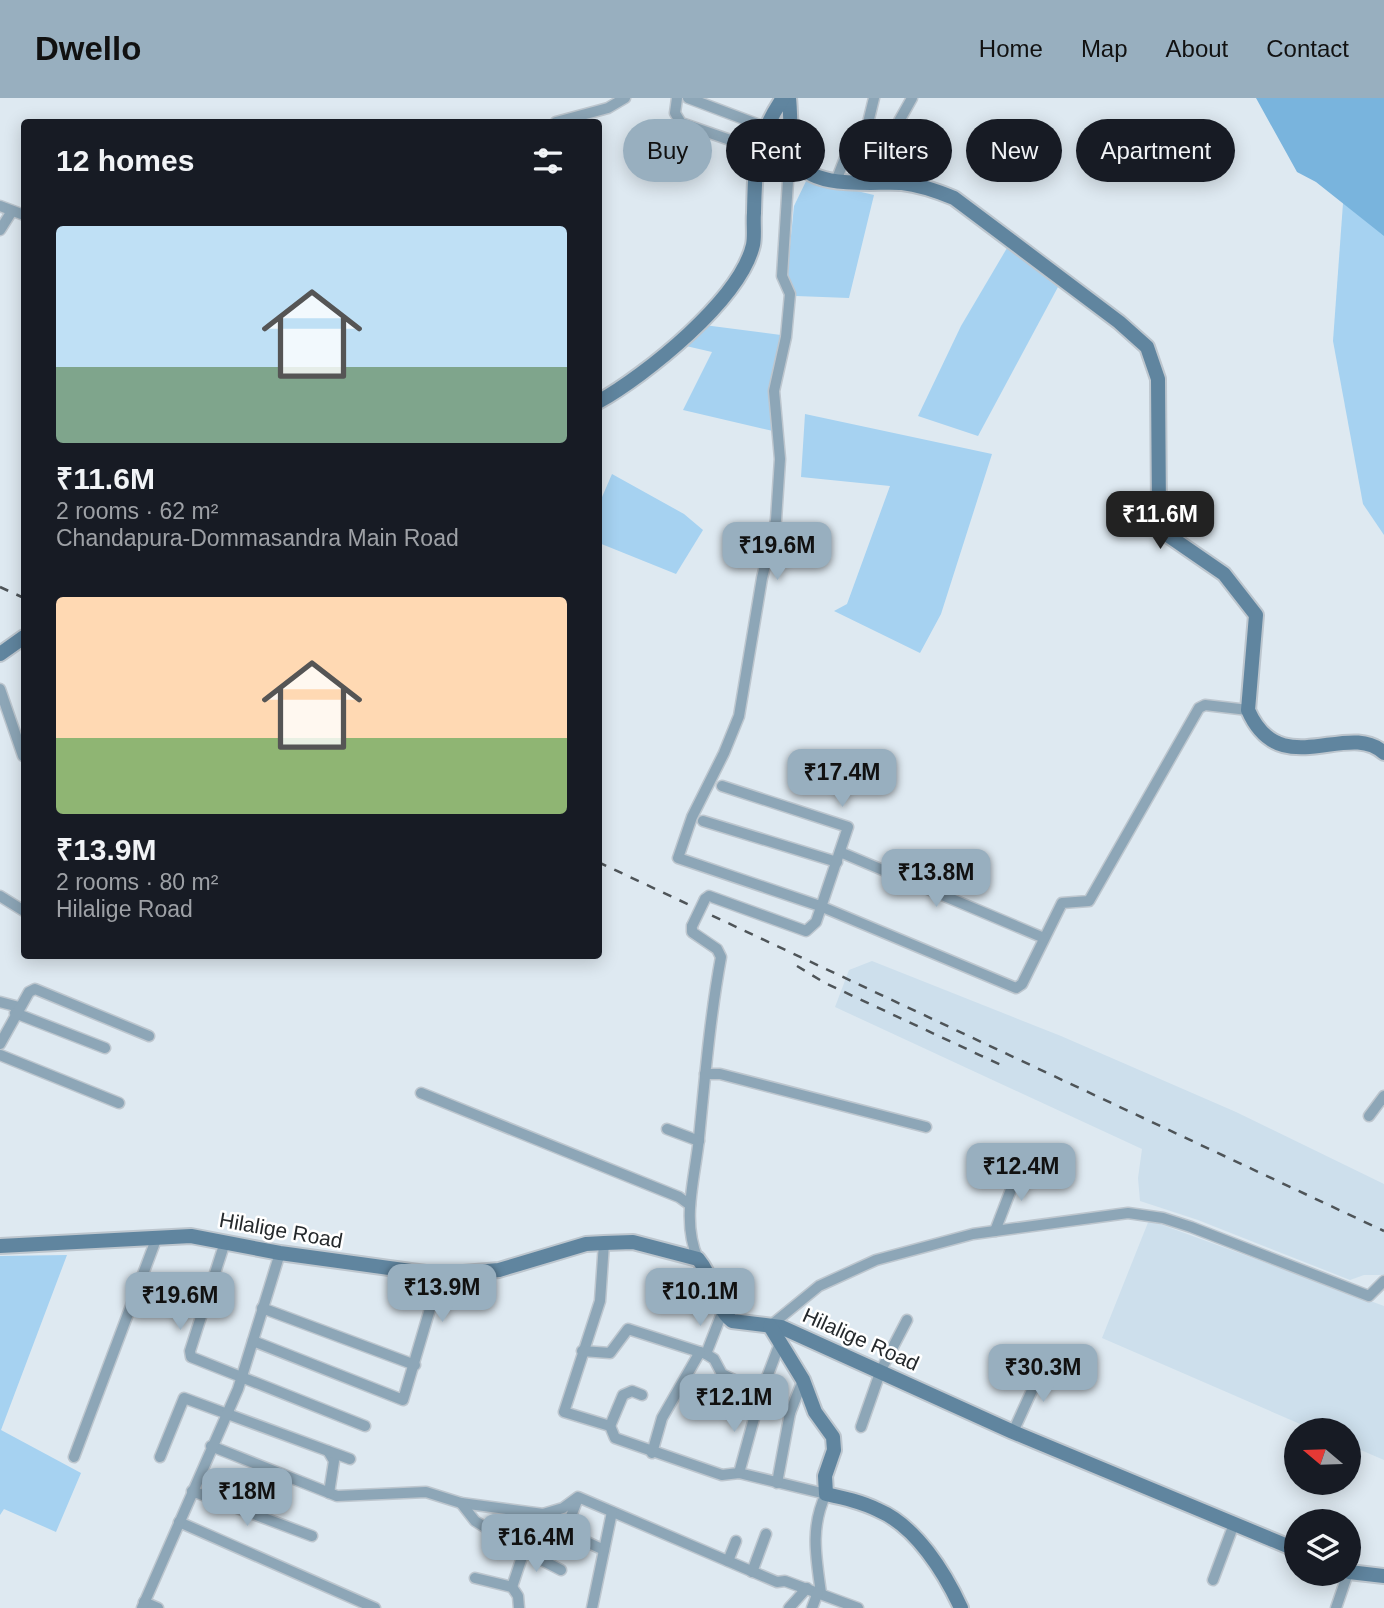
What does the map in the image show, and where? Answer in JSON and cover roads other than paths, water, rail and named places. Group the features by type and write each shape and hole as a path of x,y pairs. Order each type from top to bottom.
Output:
{"street":[{"path":"567,119 608,108 625,98"},
{"path":"677,98 676,113 681,123 726,139"},
{"path":"688,98 744,119"},
{"path":"770,119 783,98"},
{"path":"783,98 787,119"},
{"path":"869,119 874,98"},
{"path":"901,119 912,98"},
{"path":"836,181 839,173"},
{"path":"825,178 836,181 926,187 954,198 1119,321 1147,347 1158,379 1160,514 1166,534 1217,568 1256,615 1248,710 1252,721 1271,743 1288,747 1370,744 1384,753"},
{"path":"602,399 665,358 732,286 753,246 755,182"},
{"path":"788,182 782,276 790,294 786,337 774,391 780,459 776,520 762,578 739,716 678,855 681,861 820,906 1016,988 1022,984 1062,903 1089,901 1201,706 1248,710"},
{"path":"0,206 21,214"},
{"path":"0,230 12,211"},
{"path":"0,654 21,639"},
{"path":"0,689 21,750"},
{"path":"12,723 21,724"},
{"path":"652,1453 662,1418 703,1353 722,1313 716,1290 691,1244 690,1205 721,957 717,949 692,932 692,926 709,896 806,931 813,927 849,827 722,786"},
{"path":"704,821 838,857 1044,938"},
{"path":"0,896 21,909"},
{"path":"0,1043 17,1010 29,992 35,989 149,1036"},
{"path":"0,1002 105,1048"},
{"path":"0,1055 119,1103"},
{"path":"705,1074 720,1074 926,1127"},
{"path":"421,1093 679,1197 690,1205"},
{"path":"1369,1116 1383,1100"},
{"path":"667,1129 699,1142"},
{"path":"995,1231 1020,1166"},
{"path":"813,1608 819,1593 814,1529 816,1515 826,1494 825,1476 834,1450 832,1437 815,1412 803,1380 770,1326 819,1286 876,1260 995,1231 1093,1216 1143,1214 1191,1227 1369,1296 1384,1281"},
{"name":"Hilalige Road","path":"0,1246 191,1236 280,1253 440,1275 499,1270 586,1244 604,1242 633,1241 698,1259"},
{"path":"74,1457 157,1237"},
{"path":"225,1242 190,1351 195,1360 365,1426"},
{"path":"604,1242 600,1301 564,1412 610,1426"},
{"path":"158,1608 143,1605 242,1377 280,1253"},
{"path":"253,1341 400,1399 406,1398 440,1275"},
{"path":"262,1308 415,1365"},
{"name":"Hilalige Road","path":"722,1313 732,1321 781,1327 1013,1432 1284,1545"},
{"path":"861,1427 881,1370 907,1320"},
{"path":"582,1352 610,1353 628,1329 703,1353 714,1359 722,1374 790,1413"},
{"path":"739,1474 760,1398 780,1343"},
{"path":"1013,1432 1044,1364"},
{"path":"777,1483 790,1413 803,1380"},
{"path":"642,1395 632,1391 623,1395 610,1426 615,1438 722,1475 739,1474 881,1510 909,1530 949,1583 961,1608"},
{"path":"160,1457 182,1399 227,1412 350,1459"},
{"path":"211,1446 337,1496 426,1492 461,1503 543,1514 563,1508 578,1497"},
{"path":"327,1450 334,1461 329,1493"},
{"path":"192,1491 312,1535"},
{"path":"578,1497 752,1572 777,1582 785,1581 807,1588 851,1607"},
{"path":"578,1497 565,1532 604,1550"},
{"path":"461,1503 475,1521 524,1552 561,1570"},
{"path":"592,1608 612,1511"},
{"path":"179,1522 375,1608"},
{"path":"1213,1580 1234,1524"},
{"path":"752,1572 766,1534"},
{"path":"728,1561 736,1541"},
{"path":"512,1587 524,1552"},
{"path":"1361,1573 1384,1576"},
{"path":"475,1578 512,1587 518,1596 519,1608"},
{"path":"1336,1608 1344,1586"},
{"path":"789,1608 807,1588"}],"railway":[{"path":"0,587 21,597"},
{"path":"602,864 1384,1231"},
{"path":"797,966 825,983 1001,1065"}]}
